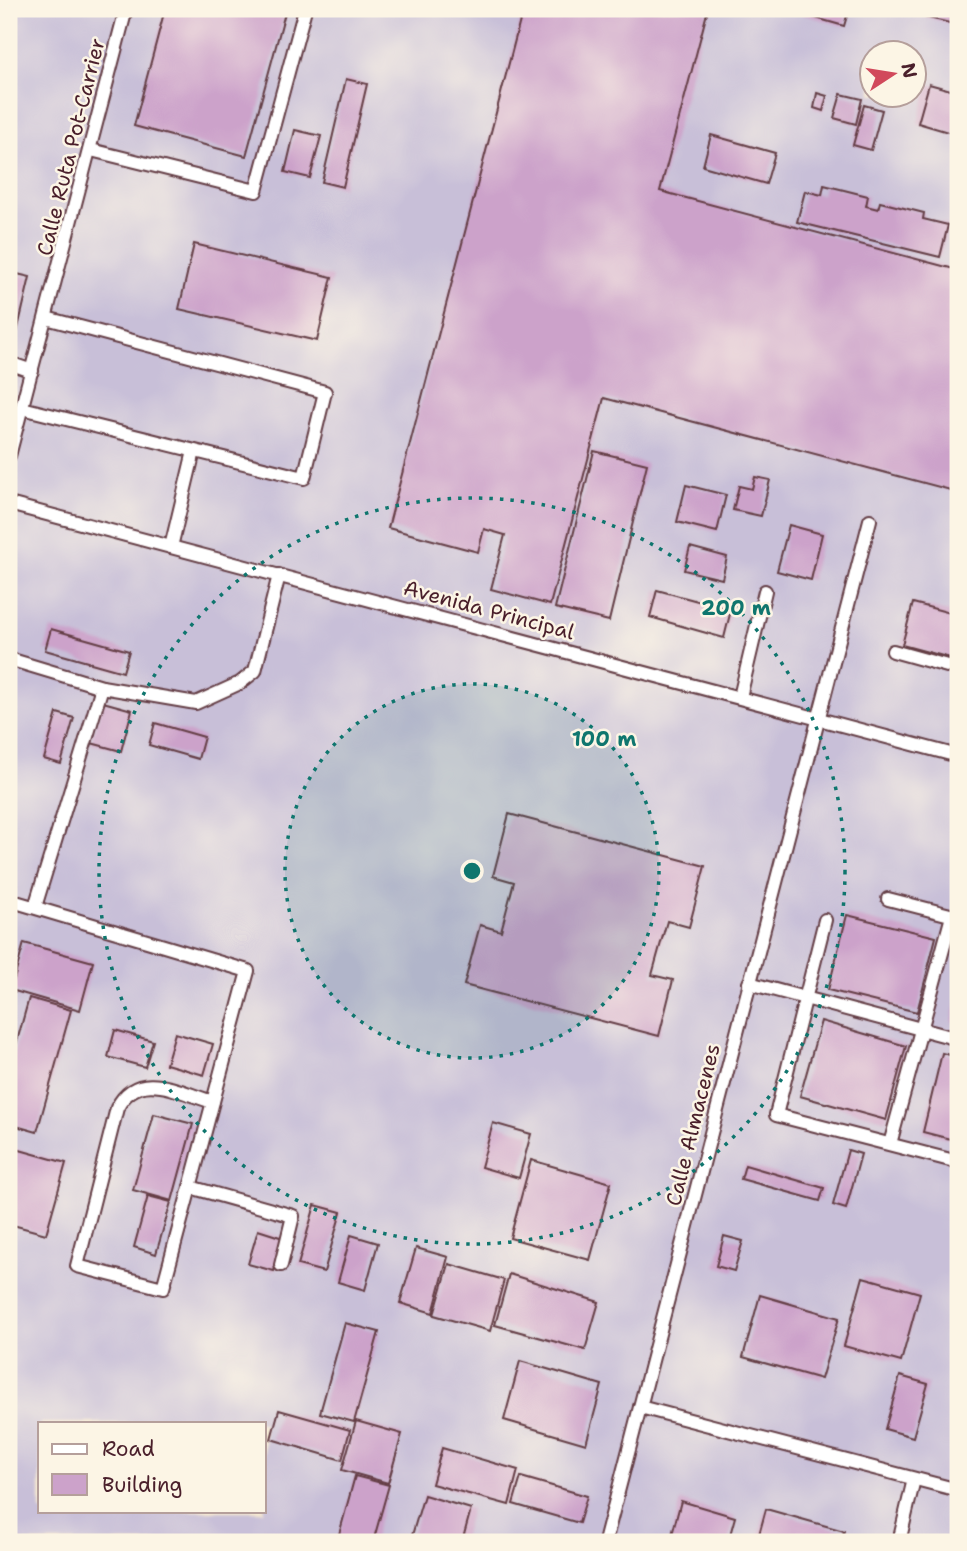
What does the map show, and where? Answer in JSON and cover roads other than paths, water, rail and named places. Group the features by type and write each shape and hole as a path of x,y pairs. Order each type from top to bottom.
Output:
{"street":[{"name":"Calle Ruta Pot-Carrier","path":"9,456 13,425 22,408 126,9"},
{"path":"91,150 256,191 305,9"},
{"path":"22,408 304,478 325,392 46,318"},
{"path":"9,363 32,371"},
{"path":"170,547 194,451"},
{"name":"Avenida Principal","path":"9,504 958,756"},
{"name":"Calle Almacenes","path":"605,1542 870,520"},
{"path":"9,659 102,687 197,703 240,683 255,671 279,575"},
{"path":"740,697 765,591"},
{"path":"893,651 958,669"},
{"path":"35,907 102,687"},
{"path":"888,899 955,916 920,1030 890,1144"},
{"path":"10,904 35,907 248,971 213,1102 163,1288 76,1266 117,1108 123,1097 135,1086 148,1083 213,1102"},
{"path":"825,920 776,1115 958,1162"},
{"path":"749,983 958,1039"},
{"path":"190,1187 293,1216 281,1265"},
{"path":"640,1407 958,1490"},
{"path":"899,1542 914,1479"}]}
